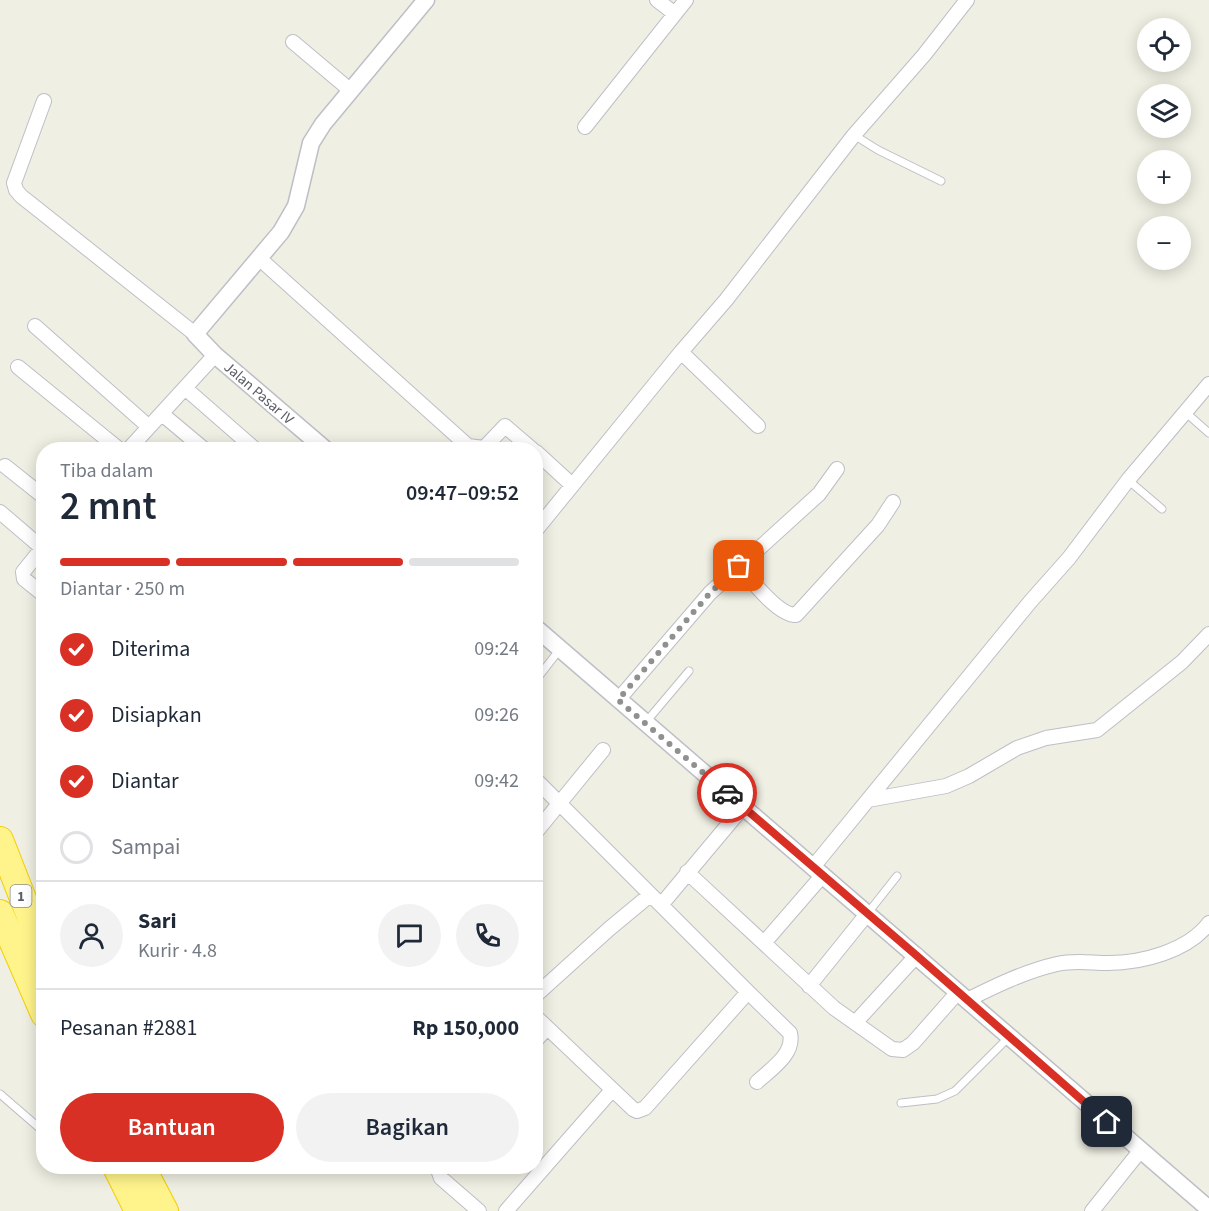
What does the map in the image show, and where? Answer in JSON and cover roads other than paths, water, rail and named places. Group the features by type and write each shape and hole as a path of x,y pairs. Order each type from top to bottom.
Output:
{"highway":[{"name":"1","path":"0,840 36,932"},
{"name":"1","path":"0,913 36,996"},
{"path":"120,1174 138,1211"},
{"path":"146,1174 165,1211"}],"street":[{"path":"44,101 14,183 16,190 195,334 281,232 296,206 311,143 322,124 426,0"},
{"path":"657,0 675,14"},
{"path":"585,127 686,0"},
{"path":"543,521 681,351 726,300 854,135 924,55 967,0"},
{"path":"293,42 350,90"},
{"path":"260,259 464,442"},
{"path":"35,326 149,427"},
{"name":"Jalan Pasar IV","path":"195,334 215,355 317,442"},
{"path":"681,351 758,426"},
{"path":"135,442 215,355"},
{"path":"18,367 110,442"},
{"path":"764,943 818,872 868,800 1030,602 1069,558 1184,411 1209,384"},
{"path":"185,388 247,442"},
{"path":"162,414 195,442"},
{"path":"490,442 505,426 524,442"},
{"path":"543,459 571,484"},
{"path":"5,466 36,491"},
{"path":"618,700 710,593 819,494 837,469"},
{"path":"739,566 774,603 786,612 796,615 878,525 892,502"},
{"path":"0,512 36,541"},
{"path":"36,555 22,572 24,579 36,589"},
{"path":"543,634 1209,1209"},
{"path":"868,800 946,786 969,776 1017,748 1046,738 1097,730 1182,662 1209,634"},
{"path":"543,824 603,750"},
{"path":"543,788 790,1033 792,1040 787,1054 757,1082"},
{"path":"661,905 743,807"},
{"path":"687,872 834,1008 892,1049 903,1050 913,1043 962,996 1058,964 1080,961 1109,963 1132,961 1162,953 1186,944 1209,923"},
{"path":"543,989 650,895"},
{"path":"809,986 867,914"},
{"path":"855,1023 916,955"},
{"path":"543,1024 637,1111 642,1110 747,992"},
{"path":"543,1032 547,1028"},
{"path":"543,1169 612,1090"},
{"path":"1092,1211 1140,1151"},
{"path":"440,1174 441,1178 479,1211"},
{"path":"506,1211 538,1174"}],"lane":[{"path":"854,135 878,150 941,181"},
{"path":"1184,411 1209,433"},
{"path":"1128,480 1162,509"},
{"path":"543,671 560,650"},
{"path":"645,722 690,671"},
{"path":"867,914 897,876"},
{"path":"901,1103 937,1099 955,1091 1009,1037"},
{"path":"0,1094 36,1125"}]}
